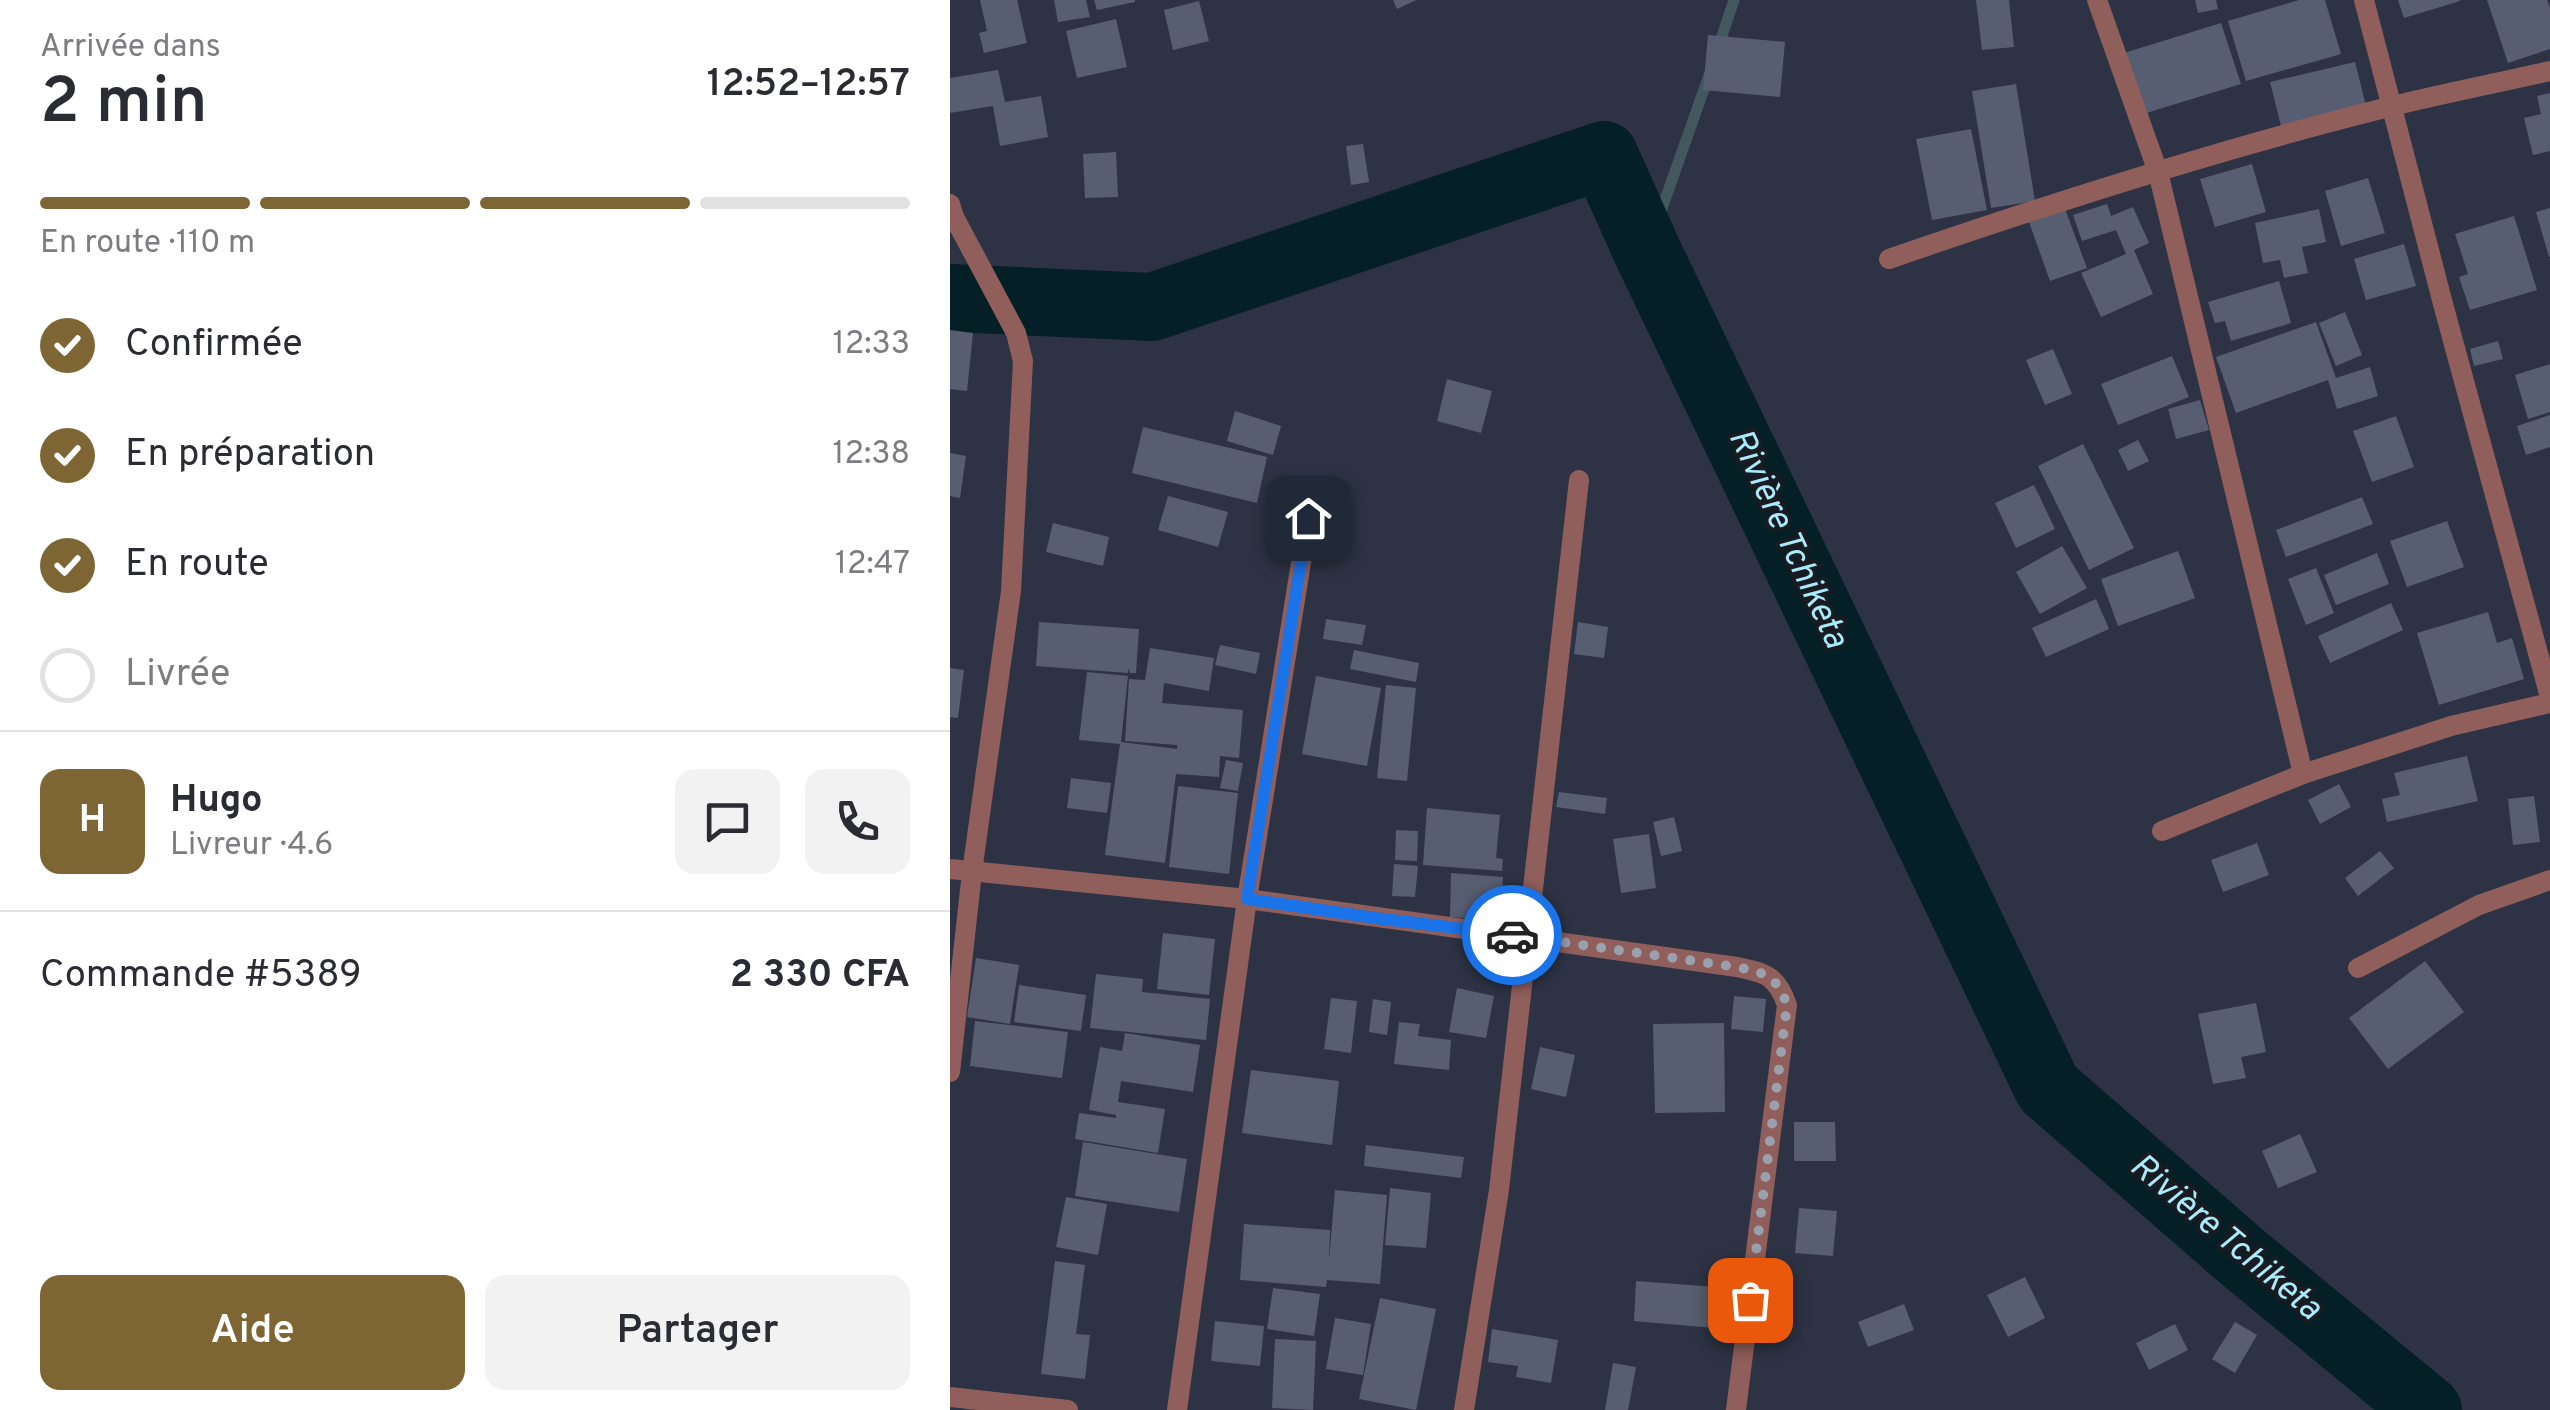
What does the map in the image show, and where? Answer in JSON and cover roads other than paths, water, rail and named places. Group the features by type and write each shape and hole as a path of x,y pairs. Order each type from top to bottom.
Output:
{"street":[{"path":"2096,0 2158,172 2304,774"},
{"path":"2162,831 2304,774 2451,726 2550,700 2364,0"},
{"path":"1889,259 2158,172 2393,106 2550,71"},
{"path":"950,204 1016,333 1023,362 1012,590 972,872 950,1072"},
{"path":"1464,1410 1499,1190 1578,480"},
{"path":"1177,1410 1247,899 1308,518"},
{"path":"950,870 1247,899 1526,936 1762,972 1774,979 1787,1005 1736,1410"},
{"path":"2358,968 2479,905 2550,880"},
{"path":"950,1397 1068,1410"}],"waterway":[{"path":"1718,48 1734,0"},
{"path":"1647,251 1709,75"},
{"name":"Rivière Tchiketa","path":"950,298 1152,307 1604,155 2048,1088 2241,1256 2428,1410"}]}
